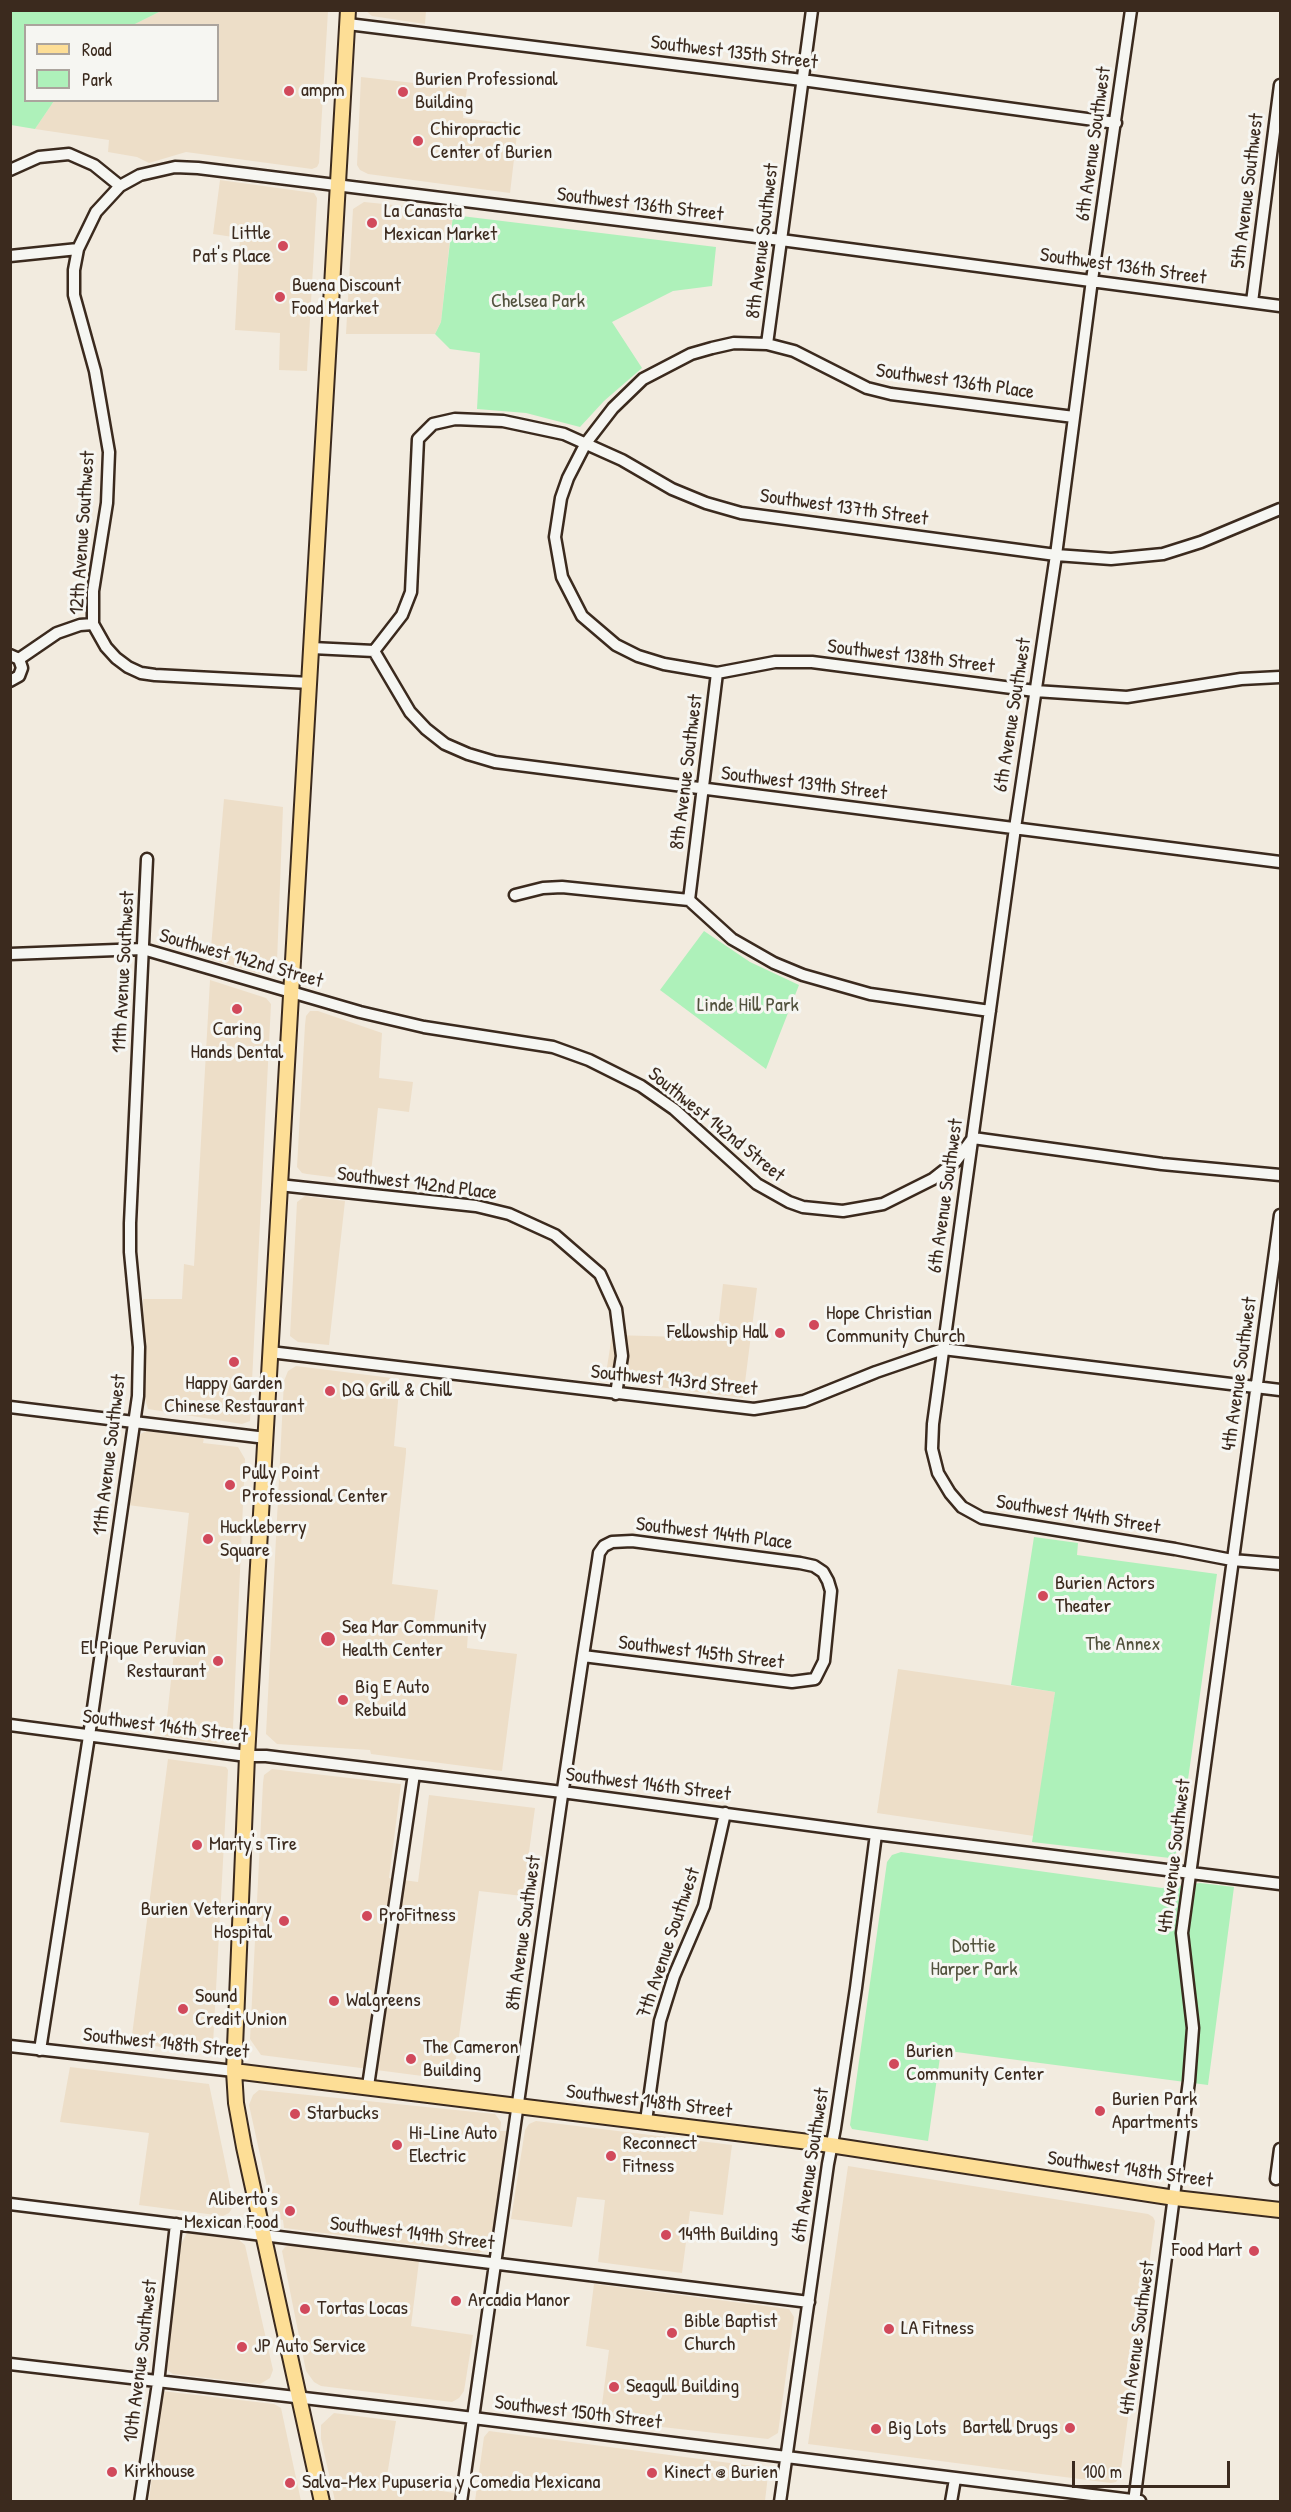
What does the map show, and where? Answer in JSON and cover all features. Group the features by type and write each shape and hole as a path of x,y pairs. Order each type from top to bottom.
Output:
{"main road":[{"path":"321,2502 301,2399 282,2329 244,2147 236,2103 234,2071 247,1756 348,17"},
{"name":"Southwest 148th Street","path":"234,2071 832,2145 1175,2198 1281,2210"}],"street":[{"name":"8th Avenue Southwest","path":"688,900 717,673 664,664 638,656 616,645 582,616 570,597 557,560 556,517 568,478 586,443 613,408 643,380 691,354 734,343 767,344 812,10"},
{"name":"6th Avenue Southwest","path":"933,1424 1131,10"},
{"name":"Southwest 135th Street","path":"348,17 1116,123"},
{"name":"5th Avenue Southwest","path":"1252,302 1281,85"},
{"path":"10,170 39,157 69,154 94,165 120,186"},
{"name":"Southwest 136th Street","path":"120,186 149,172 175,167 192,167 781,240 1281,306"},
{"name":"12th Avenue Southwest","path":"120,186 96,212 78,249 73,282 74,295 95,371 109,452 106,503 93,591 93,624 106,647 116,658 128,668 141,673 310,683"},
{"path":"10,256 78,249"},
{"name":"Southwest 136th Place","path":"767,344 794,351 867,388 883,392 1074,417"},
{"name":"Southwest 137th Street","path":"374,651 402,615 411,592 418,439 433,424 455,419 537,427 564,434 622,460 672,489 706,503 741,513 1056,555 1111,559 1163,554 1201,542 1281,509"},
{"path":"10,681 16,680 22,672 15,657 57,633 80,625 93,624"},
{"path":"312,648 374,651"},
{"name":"Southwest 139th Street","path":"374,651 410,712 445,744 495,762 1281,862"},
{"name":"Southwest 138th Street","path":"717,673 775,662 812,662 1035,691 1126,697 1173,692 1241,679 1281,677"},
{"name":"11th Avenue Southwest","path":"40,2050 89,1736 139,1373 130,1223 147,859"},
{"path":"515,895 543,888 562,887 688,900 732,939 774,963 803,975 870,994 990,1011"},
{"name":"Southwest 142nd Street","path":"10,954 142,950 291,993 424,1027 554,1047 621,1075 658,1097 758,1184 789,1203 803,1207 843,1211 883,1204 933,1179 957,1161 973,1138"},
{"path":"973,1138 1162,1164 1281,1175"},
{"name":"Southwest 142nd Place","path":"279,1185 476,1206 508,1214 555,1236 600,1274 616,1309 622,1356 616,1394"},
{"name":"4th Avenue Southwest","path":"1134,2501 1189,2081 1193,2028 1182,1933 1281,1215"},
{"name":"Southwest 143rd Street","path":"270,1352 754,1409 804,1401 876,1372 943,1349 1281,1390"},
{"path":"10,1407 266,1438"},
{"name":"Southwest 144th Street","path":"933,1424 934,1461 944,1484 962,1506 982,1518 1232,1560 1281,1564"},
{"name":"Southwest 144th Place","path":"601,1549 612,1542 632,1541 814,1566 823,1572 831,1591 824,1660 815,1679"},
{"name":"8th Avenue Southwest","path":"461,2502 562,1792 601,1549"},
{"name":"Southwest 145th Street","path":"583,1656 792,1682 815,1679"},
{"name":"Southwest 146th Street","path":"10,1725 247,1756 266,1756 562,1792 876,1834 1281,1884"},
{"path":"368,2086 414,1774"},
{"name":"7th Avenue Southwest","path":"646,2121 660,2021 674,1976 705,1906 725,1813"},
{"name":"6th Avenue Southwest","path":"780,2502 876,1834"},
{"name":"Southwest 148th Street","path":"10,2046 234,2071"},
{"path":"1276,2179 1281,2149"},
{"name":"Southwest 149th Street","path":"10,2204 263,2233 809,2302"},
{"name":"10th Avenue Southwest","path":"140,2502 158,2383 176,2224"},
{"name":"Southwest 150th Street","path":"10,2364 473,2418 1140,2502"},
{"path":"951,2502 955,2479"}],"shaded area":[{"path":"161,11 328,11 317,167 312,169 186,152 149,163 137,157 108,152 109,140 35,129 53,102 219,102 219,24 135,24"},
{"path":"366,11 426,11 425,24 372,16"},
{"path":"361,77 467,89 463,118 518,125 510,193 368,174 360,170 357,165"},
{"path":"220,180 314,193 317,198 307,371 279,370 280,333 235,330 240,238 213,234"},
{"path":"364,202 453,211 441,322 435,334 346,334 353,209"},
{"path":"224,799 283,807 277,962 270,970 261,974 210,959"},
{"path":"210,980 266,998 271,1004 250,1421 242,1424 148,1409 145,1399 143,1299 182,1299 184,1264 194,1266"},
{"path":"310,1011 318,1011 382,1033 379,1078 413,1082 409,1112 378,1108 370,1182 302,1173 297,1167 305,1025 306,1016"},
{"path":"305,1196 345,1201 329,1345 298,1342 290,1336 297,1202"},
{"path":"723,1284 757,1288 743,1398 605,1380 612,1335 717,1338"},
{"path":"296,1366 400,1379 394,1446 406,1448 406,1453 392,1584 438,1590 433,1629 468,1633 467,1648 517,1654 502,1771 371,1754 370,1750 277,1744 266,1734 284,1381 288,1371"},
{"path":"146,1431 204,1438 203,1443 238,1447 245,1459 233,1728 225,1739 216,1743 165,1736 189,1513 128,1505 137,1436"},
{"path":"898,1669 1055,1692 1034,1836 877,1813"},
{"path":"168,1759 226,1767 228,1770 213,2044 208,2053 131,2043"},
{"path":"272,1769 401,1784 389,1878 418,1882 429,1795 535,1808 523,1896 479,1891 453,2080 261,2055 250,2039 263,1783 264,1775"},
{"path":"70,2067 209,2084 234,2205 229,2213 223,2216 139,2205 149,2133 60,2122"},
{"path":"259,2090 495,2114 501,2122 500,2131 507,2131 493,2238 488,2248 479,2253 284,2228 283,2220 274,2218 249,2105 253,2095"},
{"path":"536,2121 732,2145 723,2215 690,2211 682,2273 598,2262 605,2200 577,2197 572,2227 511,2219 525,2130 529,2124"},
{"path":"848,2166 1148,2214 1153,2217 1155,2221 1120,2476 1116,2482 808,2444"},
{"path":"187,2233 239,2240 245,2245 273,2370 270,2378 260,2384 173,2374 164,2368 181,2244"},
{"path":"294,2244 419,2261 411,2326 473,2335 464,2391 459,2398 452,2402 321,2386 314,2382 306,2371 282,2251 285,2247"},
{"path":"594,2284 789,2309 794,2317 778,2433 768,2439 600,2420 609,2350 586,2346"},
{"path":"162,2391 274,2404 281,2408 301,2501 149,2501"},
{"path":"334,2413 396,2421 386,2482 454,2493 453,2501 335,2501 321,2439 321,2425"},
{"path":"489,2431 760,2467 768,2475 765,2501 475,2501 484,2437"}],"green space":[{"path":"11,10 161,11 135,24 24,24 24,102 53,102 35,129 11,125"},
{"name":"Chelsea Park","path":"453,215 716,247 712,286 673,291 612,322 642,368 604,401 580,427 526,413 477,409 480,353 450,349 435,334 441,322"},
{"name":"Linde Hill Park","path":"704,931 750,962 799,985 766,1069 660,990"},
{"name":"The Annex","path":"1034,1537 1078,1543 1077,1555 1217,1574 1179,1843 1176,1853 1170,1858 1032,1842 1055,1692 1011,1685"},
{"name":"Dottie Harper Park","path":"901,1852 1162,1888 1200,1883 1234,1887 1208,2085 941,2050 928,2141 852,2129 850,2125 887,1862 892,1855"}],"place":[{"name":"ampm","path":"289,91"},
{"name":"Burien Professional Building","path":"403,92"},
{"name":"Chiropractic Center of Burien","path":"418,141"},
{"name":"La Canasta Mexican Market","path":"372,223"},
{"name":"Little Pat's Place","path":"283,246"},
{"name":"Buena Discount Food Market","path":"280,297"},
{"name":"Caring Hands Dental","path":"237,1009"},
{"name":"Hope Christian Community Church","path":"814,1325"},
{"name":"Fellowship Hall","path":"780,1333"},
{"name":"Happy Garden Chinese Restaurant","path":"234,1362"},
{"name":"DQ Grill & Chill","path":"330,1391"},
{"name":"Pully Point Professional Center","path":"230,1485"},
{"name":"Huckleberry Square","path":"208,1539"},
{"name":"Burien Actors Theater","path":"1043,1596"},
{"name":"Sea Mar Community Health Center","path":"328,1639"},
{"name":"El Pique Peruvian Restaurant","path":"218,1661"},
{"name":"Big E Auto Rebuild","path":"343,1700"},
{"name":"Marty's Tire","path":"197,1845"},
{"name":"ProFitness","path":"367,1916"},
{"name":"Burien Veterinary Hospital","path":"284,1921"},
{"name":"Walgreens","path":"334,2001"},
{"name":"Sound Credit Union","path":"183,2009"},
{"name":"The Cameron Building","path":"411,2059"},
{"name":"Burien Community Center","path":"894,2064"},
{"name":"Burien Park Apartments","path":"1100,2111"},
{"name":"Starbucks","path":"295,2114"},
{"name":"Hi-Line Auto Electric","path":"397,2145"},
{"name":"Reconnect Fitness","path":"611,2156"},
{"name":"Aliberto's Mexican Food","path":"290,2211"},
{"name":"149th Building","path":"666,2235"},
{"name":"Food Mart","path":"1254,2251"},
{"name":"Arcadia Manor","path":"456,2301"},
{"name":"Tortas Locas","path":"305,2309"},
{"name":"LA Fitness","path":"889,2329"},
{"name":"Bible Baptist Church","path":"672,2333"},
{"name":"JP Auto Service","path":"242,2347"},
{"name":"Seagull Building","path":"614,2387"},
{"name":"Bartell Drugs","path":"1070,2428"},
{"name":"Big Lots","path":"876,2429"},
{"name":"Kirkhouse","path":"112,2472"},
{"name":"Kinect @ Burien","path":"652,2473"},
{"name":"Salva-Mex Pupuseria y Comedia Mexicana","path":"290,2483"}]}
